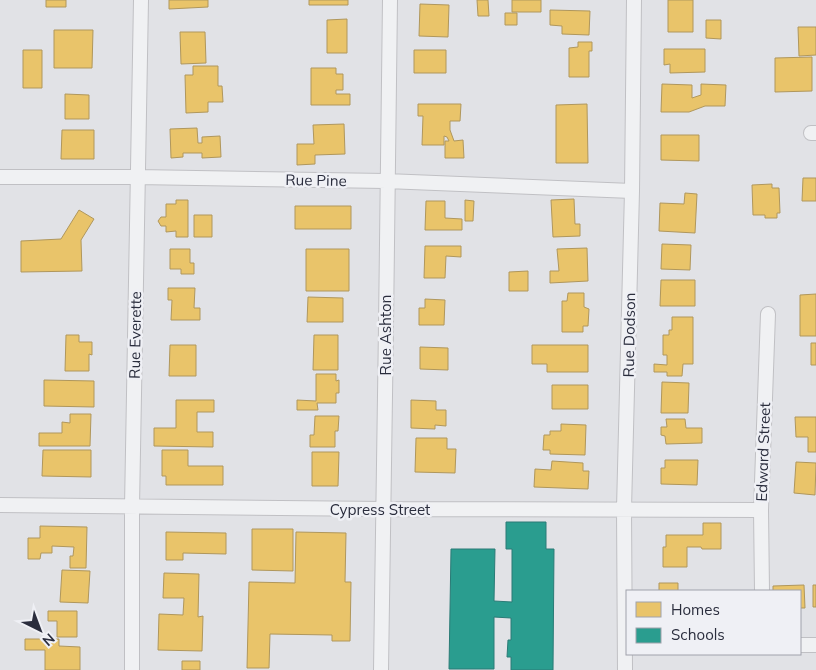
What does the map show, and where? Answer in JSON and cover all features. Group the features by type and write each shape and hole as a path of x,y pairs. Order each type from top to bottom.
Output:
{"street":[{"name":"Rue Everette","path":"132,670 132,507 141,0"},
{"name":"Rue Ashton","path":"381,670 386,181 390,0"},
{"name":"Rue Dodson","path":"624,670 626,649 624,510 632,192 634,0"},
{"name":"Rue Pine","path":"0,177 386,181 632,192"},
{"name":"Edward Street","path":"762,590 761,510 768,314"},
{"name":"Cypress Street","path":"0,505 761,510"},
{"path":"801,645 816,644"}],"building: Homes":[{"path":"46,0 66,0 66,7 46,7"},
{"path":"169,0 208,0 208,7 169,9"},
{"path":"309,0 348,0 348,5 309,5"},
{"path":"477,0 488,0 489,16 478,16"},
{"path":"512,0 541,0 541,12 512,12"},
{"path":"668,0 693,0 693,32 668,32"},
{"path":"420,4 449,5 448,37 419,36"},
{"path":"550,10 590,11 589,35 562,34 562,26 550,25"},
{"path":"505,13 517,13 517,25 505,25"},
{"path":"347,19 347,53 327,53 327,20"},
{"path":"706,20 721,20 721,39 706,38"},
{"path":"798,27 816,27 816,55 799,56"},
{"path":"54,30 93,30 92,68 54,68"},
{"path":"180,32 205,32 206,63 181,64"},
{"path":"578,42 592,42 592,51 589,51 589,77 569,77 569,48 578,47"},
{"path":"664,49 705,49 705,72 670,73 670,64 664,65"},
{"path":"23,50 42,50 42,88 23,88"},
{"path":"414,50 446,50 446,73 414,73"},
{"path":"812,57 812,91 775,92 775,58"},
{"path":"193,66 218,66 218,86 222,86 223,102 208,102 208,112 186,113 185,75 193,75"},
{"path":"311,68 336,68 336,74 343,74 343,90 336,90 336,94 350,94 350,105 311,105"},
{"path":"662,84 692,85 692,98 701,95 701,84 726,85 725,106 705,106 689,112 661,112"},
{"path":"65,94 89,95 89,119 65,119"},
{"path":"418,104 461,104 460,121 450,121 450,130 454,141 463,140 464,158 445,158 445,141 449,141 444,136 444,145 422,145 423,116 418,116"},
{"path":"587,104 588,163 556,163 556,105"},
{"path":"344,124 345,154 315,155 315,164 297,165 297,144 314,144 313,125"},
{"path":"197,128 198,143 202,143 202,137 220,136 221,157 202,158 202,153 183,153 183,157 171,158 170,129"},
{"path":"62,130 94,130 94,159 61,159"},
{"path":"661,135 699,135 699,161 661,160"},
{"path":"803,178 816,178 816,201 802,201"},
{"path":"772,184 772,188 779,188 780,213 777,213 777,218 753,215 752,185"},
{"path":"685,193 697,194 695,233 659,231 660,203 684,204"},
{"path":"574,199 575,224 580,224 580,236 553,237 551,200"},
{"path":"176,200 188,200 188,237 176,237 176,231 166,232 166,226 161,226 158,221 161,217 166,217 166,204 176,204"},
{"path":"465,200 474,201 473,221 465,221"},
{"path":"426,201 445,201 445,218 462,219 462,230 425,230"},
{"path":"295,206 351,206 351,229 295,229"},
{"path":"79,210 94,219 81,240 82,271 21,272 21,241 61,239"},
{"path":"194,215 212,215 212,237 194,237"},
{"path":"662,244 691,245 690,270 661,269"},
{"path":"425,246 461,246 461,257 446,256 445,278 424,278"},
{"path":"587,248 588,281 550,283 550,271 559,271 557,249"},
{"path":"170,249 190,249 190,263 194,263 194,274 181,274 181,269 170,269"},
{"path":"306,249 349,249 349,291 306,291"},
{"path":"528,271 528,291 509,291 509,272"},
{"path":"661,280 695,280 695,306 660,306"},
{"path":"168,288 195,288 194,308 200,308 200,320 171,320 172,300 168,300"},
{"path":"568,293 584,293 584,307 589,309 588,326 583,326 583,332 562,332 562,301 567,301"},
{"path":"816,294 816,336 800,336 800,295"},
{"path":"308,297 343,298 343,322 307,322"},
{"path":"425,299 445,300 444,325 419,325 419,308 425,308"},
{"path":"672,317 693,317 693,364 683,364 682,376 667,376 667,372 654,372 654,364 667,365 667,355 663,355 663,335 669,335 669,330 672,330"},
{"path":"66,335 79,335 79,342 92,342 92,355 89,354 89,371 65,371"},
{"path":"314,335 338,335 338,370 313,370"},
{"path":"811,343 816,343 816,365 811,365"},
{"path":"170,345 196,345 196,376 169,376"},
{"path":"532,345 588,345 588,372 547,372 547,364 532,364"},
{"path":"420,347 448,348 448,370 420,369"},
{"path":"316,374 336,374 336,381 339,380 339,393 336,393 336,403 317,403 318,410 297,410 297,400 316,401"},
{"path":"44,380 94,381 94,407 44,406"},
{"path":"662,382 689,383 688,413 661,413"},
{"path":"552,385 588,385 588,409 552,409"},
{"path":"176,400 214,400 214,412 197,412 197,432 213,432 213,447 154,446 154,428 176,428"},
{"path":"411,400 436,401 436,410 446,410 446,426 435,425 435,429 411,428"},
{"path":"70,414 91,414 90,446 39,446 39,433 62,433 62,422 70,423"},
{"path":"315,416 339,416 338,431 335,431 335,447 310,447 310,435 314,435"},
{"path":"795,417 816,417 816,452 808,452 808,437 796,437"},
{"path":"666,419 685,419 686,428 702,428 702,443 666,444 665,436 661,435 661,427 667,427"},
{"path":"561,424 586,425 585,455 550,454 550,450 543,450 544,435 550,435 550,431 561,431"},
{"path":"416,438 447,438 447,449 456,449 455,473 415,472"},
{"path":"43,450 91,450 91,477 42,476"},
{"path":"162,450 188,450 188,466 223,466 223,485 166,485 166,476 162,476"},
{"path":"312,452 339,452 338,486 312,486"},
{"path":"665,460 698,460 697,485 661,484 661,468 665,468"},
{"path":"552,461 583,463 583,471 589,471 588,489 534,487 535,469 551,470"},
{"path":"796,462 816,463 815,495 794,493"},
{"path":"703,523 721,523 721,549 687,547 687,567 663,567 663,547 666,547 666,535 703,535"},
{"path":"40,526 87,527 86,568 70,568 70,556 73,556 74,547 52,546 52,553 41,553 40,559 28,559 28,538 40,538"},
{"path":"252,529 293,529 293,571 252,570"},
{"path":"166,532 226,533 226,554 183,553 183,560 166,560"},
{"path":"296,532 346,533 345,582 351,582 350,641 332,641 332,635 270,634 269,668 247,668 249,582 295,583"},
{"path":"62,570 90,571 88,603 60,602"},
{"path":"164,573 199,574 198,617 203,616 202,651 158,650 159,614 183,615 184,598 163,598"},
{"path":"659,583 678,583 678,590 659,590"},
{"path":"804,585 805,608 801,608 801,590 773,590 773,586"},
{"path":"813,585 816,585 816,607 813,607"},
{"path":"48,611 77,611 77,637 57,637 57,621 48,621"},
{"path":"25,639 59,639 59,646 80,647 80,670 45,670 45,650 25,650"},
{"path":"182,661 200,661 200,670 182,670"}],"building: Schools":[{"path":"506,522 546,522 546,549 554,549 553,670 511,670 511,657 507,657 508,640 511,640 511,618 494,617 494,669 449,669 451,549 495,549 494,601 512,602 512,549 506,549"}]}
